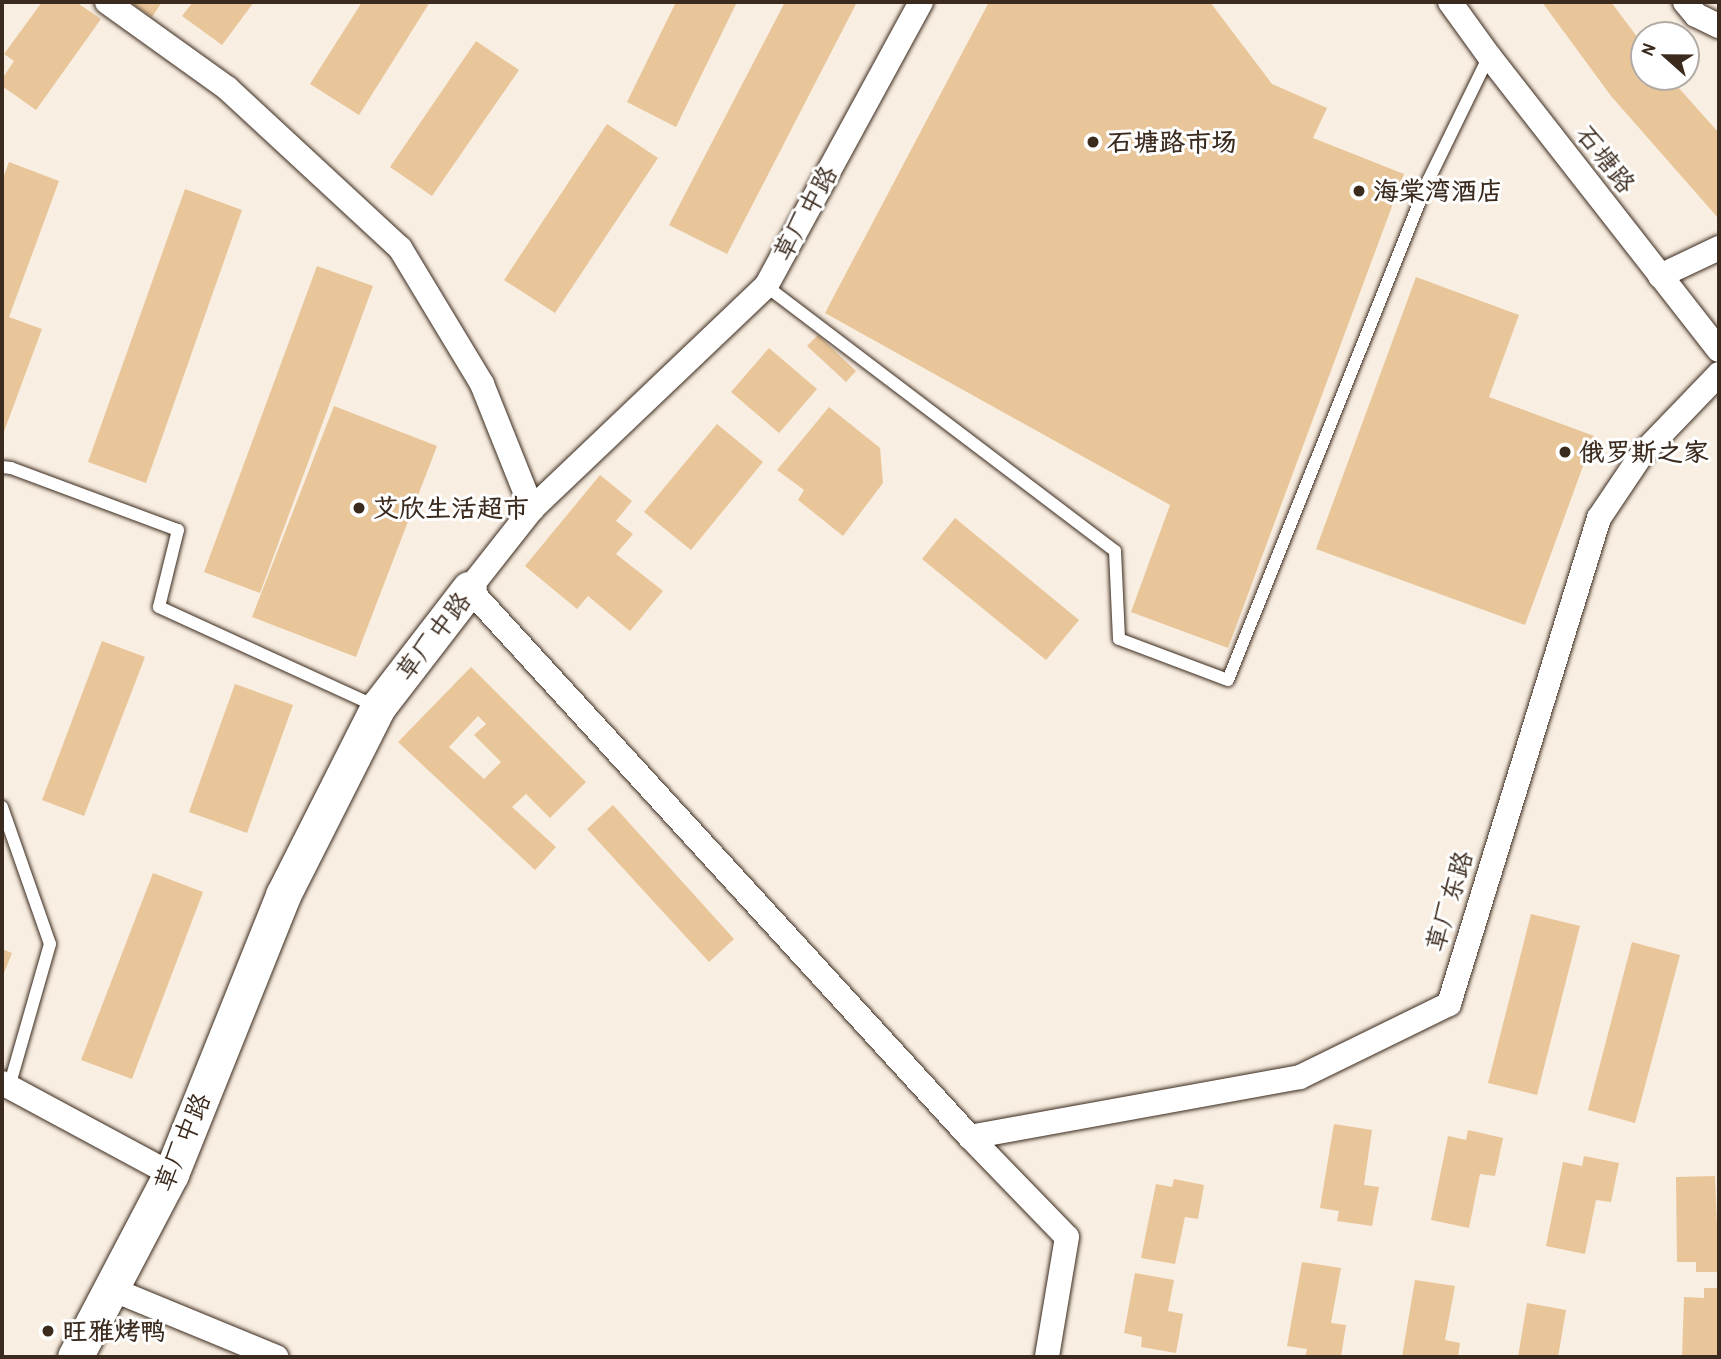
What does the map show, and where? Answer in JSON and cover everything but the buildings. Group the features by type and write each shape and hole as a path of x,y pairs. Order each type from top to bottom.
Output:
{"street":[{"path":"107,2 227,88 400,248 482,384 532,509"},
{"name":"草厂中路","path":"75,1357 171,1174 283,895 377,707 532,509 766,286 920,2"},
{"name":"石塘路","path":"1450,2 1489,56 1719,350"},
{"path":"1685,2 1696,15 1719,26"},
{"path":"1660,276 1719,248"},
{"name":"草厂东路","path":"970,1137 1300,1077 1449,1004 1599,518 1642,454 1719,374"},
{"path":"469,589 970,1137 1067,1237 1047,1357"},
{"path":"5,1085 171,1174"},
{"path":"109,1288 276,1357"}],"lane":[{"path":"766,286 1115,551 1119,639 1228,680 1428,181 1489,56"},
{"path":"2,467 178,530 159,607 377,707"},
{"path":"2,807 50,944 5,1085"}],"place":[{"name":"石塘路市场","path":"1093,142"},
{"name":"海棠湾酒店","path":"1359,191"},
{"name":"俄罗斯之家","path":"1565,452"},
{"name":"艾欣生活超市","path":"359,508"},
{"name":"旺雅烤鸭","path":"48,1331"}]}
